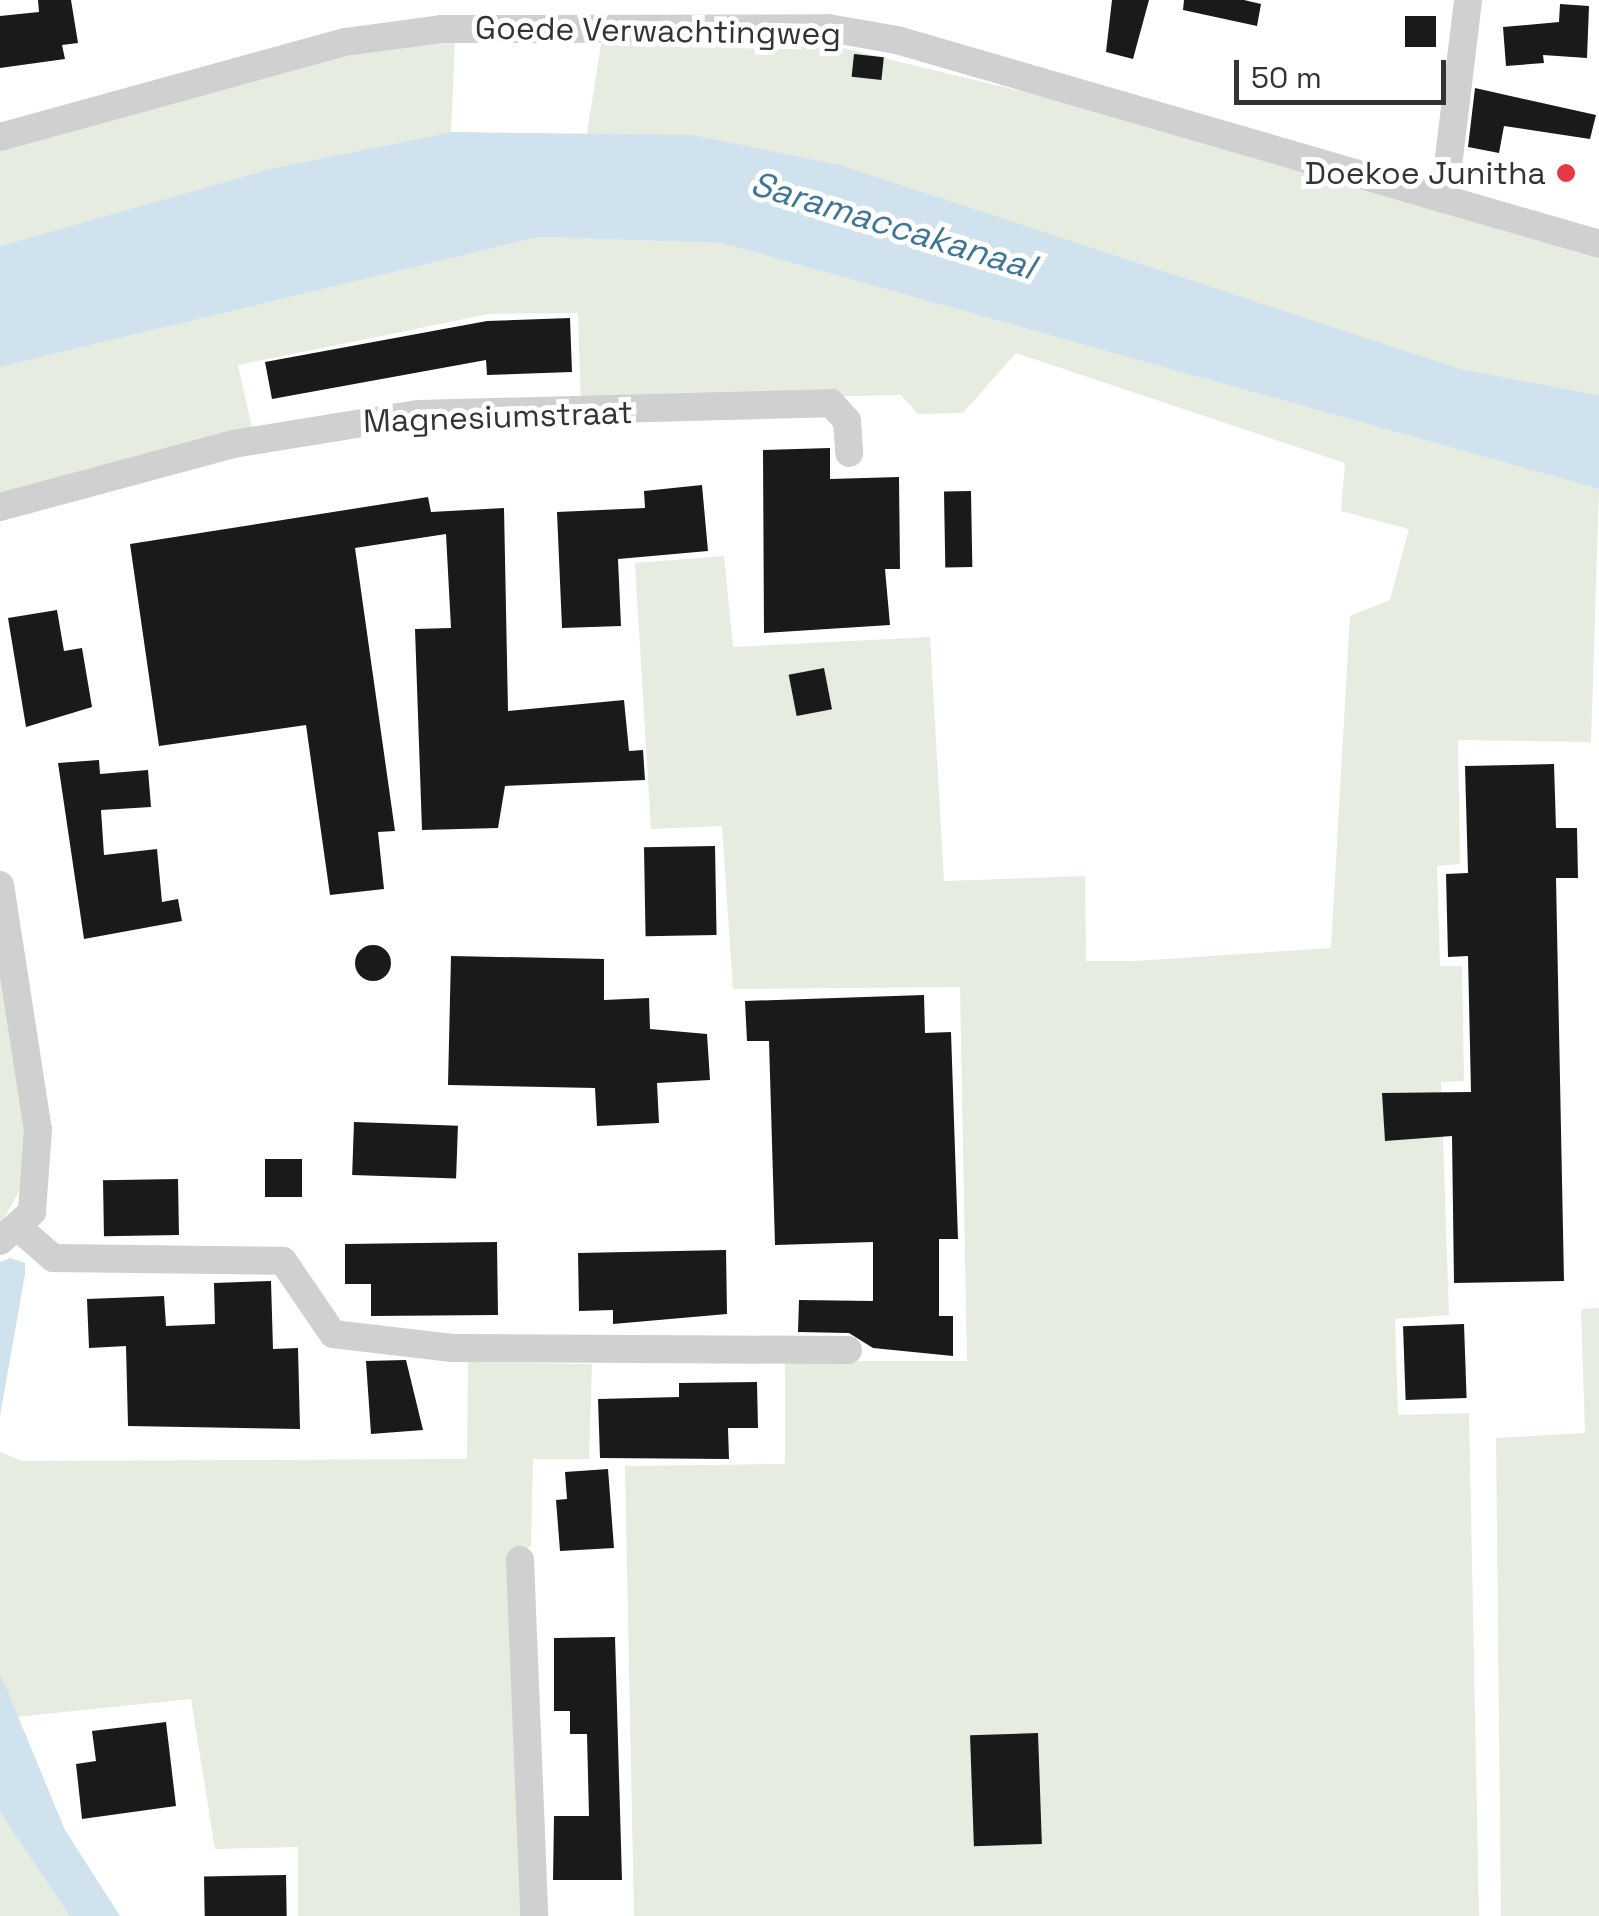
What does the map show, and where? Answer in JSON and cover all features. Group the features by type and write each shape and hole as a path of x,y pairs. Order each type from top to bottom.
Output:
{"street":[{"path":"1444,200 1468,0"},
{"name":"Goede Verwachtingweg","path":"0,137 345,42 422,32 828,28 898,40 1599,244"},
{"name":"Magnesiumstraat","path":"0,507 234,444 419,414 831,403 847,421 848,453"},
{"path":"0,884 38,1130 32,1212 10,1235 53,1258 283,1260 334,1334 452,1348 848,1350"},
{"path":"520,1560 534,1916"}],"shaded area":[{"path":"805,39 1091,108 1599,259 1599,395 1460,369 587,133 601,44"},
{"path":"455,42 451,132 274,168 0,246 0,148 367,51"},
{"path":"539,237 721,243 1599,489 1591,742 1458,740 1460,864 1437,866 1440,966 1462,966 1464,1081 1441,1082 1449,1315 1395,1319 1398,1415 1469,1413 1479,1916 634,1916 625,1466 785,1464 785,1361 967,1361 960,987 733,989 722,826 651,829 635,563 724,556 733,647 930,637 944,881 1085,876 1086,961 1134,961 1331,948 1350,616 1390,600 1409,529 1341,511 1345,463 1016,353 963,413 918,414 901,395 581,402 578,313 489,314 238,365 252,428 0,497 0,367"},
{"path":"0,972 28,1149 24,1183 0,1225"},
{"path":"1599,1308 1599,1916 1501,1916 1496,1438 1585,1433 1581,1309"},
{"path":"468,1362 592,1364 589,1459 533,1459 531,1547 509,1550 523,1916 298,1916 298,1847 215,1849 191,1699 15,1717 0,1673 0,1452 23,1461 467,1459"},
{"path":"0,1812 44,1872 70,1916 0,1916"}],"water":[{"name":"Saramaccakanaal","path":"451,132 692,135 840,165 1460,369 1599,395 1599,489 721,243 539,237 0,367 0,246 274,168"},
{"path":"10,1258 25,1263 25,1274 0,1416 0,1262"},
{"path":"0,1673 65,1830 120,1916 70,1916 0,1812"}],"building":[{"path":"38,0 71,0 78,43 62,45 65,59 0,68 0,16 39,12"},
{"path":"1112,0 1149,0 1133,59 1106,52"},
{"path":"1184,0 1244,0 1261,4 1257,26 1183,10"},
{"path":"1560,4 1589,6 1587,58 1543,55 1544,63 1506,66 1503,27 1559,22"},
{"path":"1405,16 1436,16 1436,47 1405,47"},
{"path":"854,54 884,57 881,80 852,77"},
{"path":"1475,88 1596,115 1590,139 1504,126 1499,153 1468,147"},
{"path":"570,318 572,372 487,375 486,360 272,399 265,362 487,321"},
{"path":"830,448 830,479 899,477 900,569 885,569 890,625 764,633 763,450"},
{"path":"702,485 708,551 618,559 621,626 562,628 557,512 645,508 644,491"},
{"path":"944,491 971,491 972,567 945,567"},
{"path":"428,497 431,512 504,508 508,711 624,700 629,751 643,750 645,780 505,786 498,828 422,830 415,629 451,628 446,534 355,548 395,831 378,832 384,889 330,895 306,725 159,746 130,544"},
{"path":"57,610 64,651 82,648 92,707 26,727 8,618"},
{"path":"824,668 832,709 797,716 789,675"},
{"path":"99,760 100,774 148,770 151,807 101,810 104,855 157,849 162,902 178,899 182,921 84,939 58,763"},
{"path":"1554,764 1556,828 1577,828 1578,878 1556,878 1564,1281 1454,1283 1452,1136 1385,1141 1382,1093 1471,1092 1468,956 1448,957 1446,874 1468,873 1465,766"},
{"path":"715,846 717,935 646,936 644,847"},
{"path":"373,945 385,951 391,963 385,975 373,981 361,975 355,963 361,951"},
{"path":"451,956 604,959 604,1000 649,998 650,1029 707,1034 710,1080 657,1083 659,1123 597,1126 595,1088 448,1085"},
{"path":"924,995 925,1033 951,1032 958,1239 939,1239 939,1316 953,1316 953,1356 873,1348 849,1333 798,1332 799,1300 873,1301 873,1242 775,1245 769,1041 747,1041 745,1001"},
{"path":"354,1122 458,1126 456,1179 352,1175"},
{"path":"265,1159 302,1159 302,1197 265,1197"},
{"path":"178,1179 179,1235 104,1236 103,1180"},
{"path":"497,1242 498,1315 371,1316 371,1284 345,1284 345,1244"},
{"path":"726,1250 727,1314 613,1324 613,1310 579,1311 578,1253"},
{"path":"271,1281 273,1349 298,1348 300,1429 128,1426 126,1346 89,1348 87,1299 164,1296 166,1326 215,1324 214,1283"},
{"path":"1464,1324 1467,1398 1406,1400 1403,1326"},
{"path":"406,1360 423,1430 371,1434 366,1361"},
{"path":"757,1382 758,1428 728,1428 729,1459 600,1458 598,1399 679,1397 679,1383"},
{"path":"608,1469 614,1548 560,1551 556,1500 567,1499 565,1472"},
{"path":"615,1637 622,1880 553,1880 554,1816 589,1816 587,1734 570,1734 570,1711 554,1711 554,1638"},
{"path":"166,1722 176,1806 82,1819 76,1764 96,1761 92,1731"},
{"path":"1038,1733 1042,1844 974,1846 970,1735"},
{"path":"286,1875 287,1916 205,1916 204,1876"}],"place":[{"name":"Doekoe Junitha","path":"1566,173"}]}
